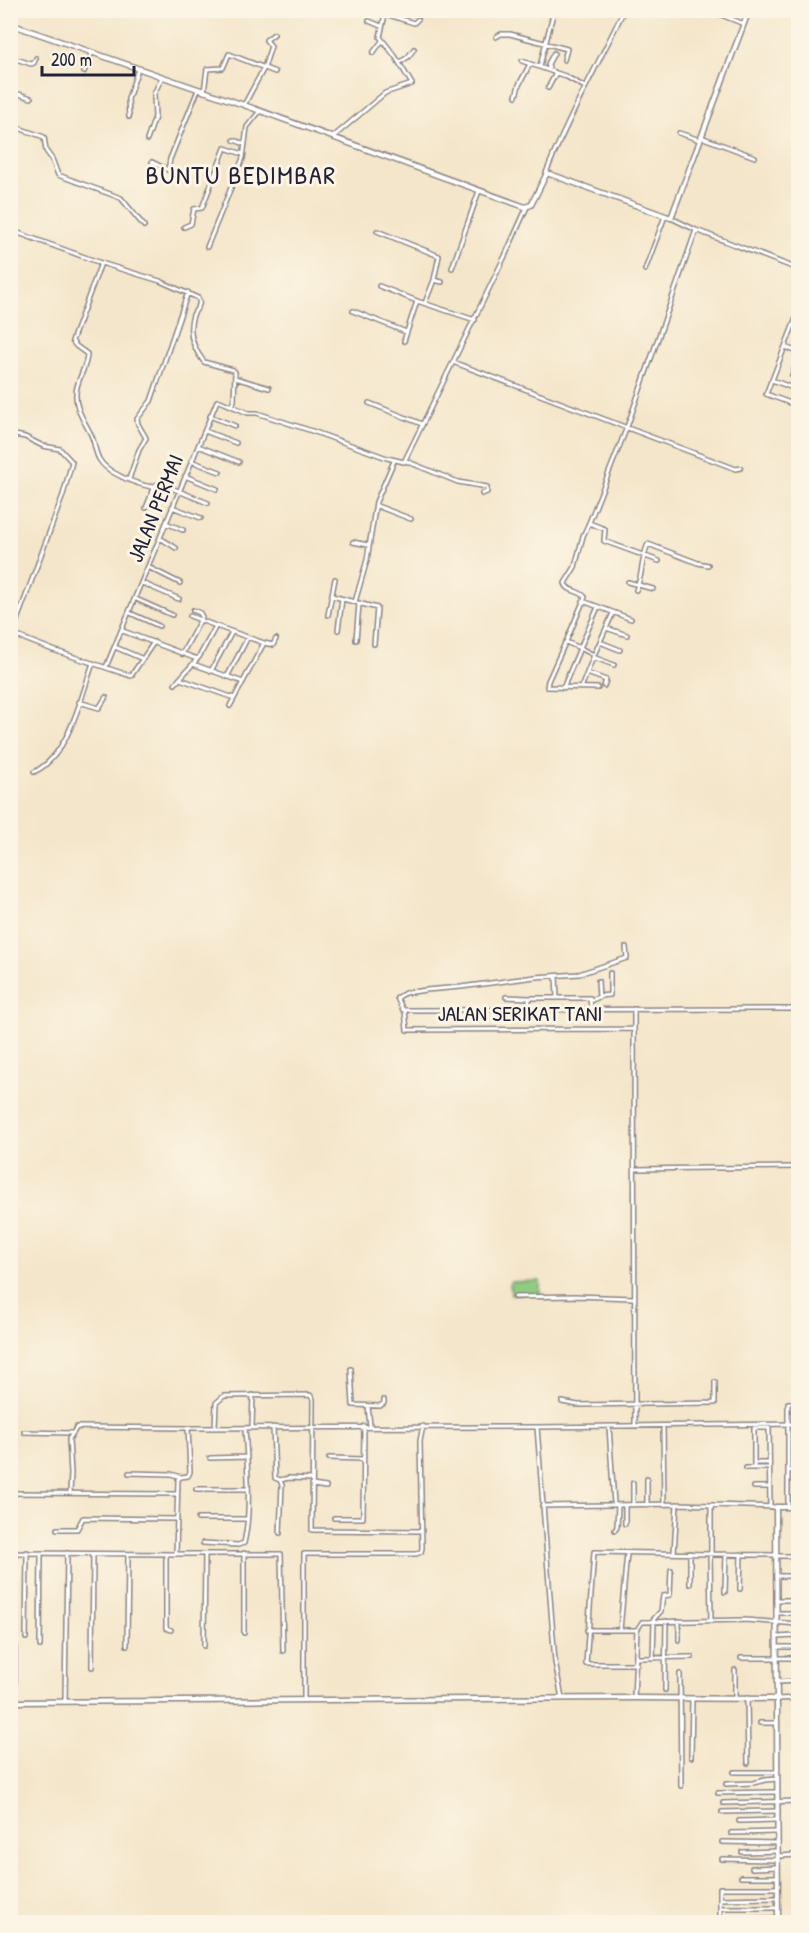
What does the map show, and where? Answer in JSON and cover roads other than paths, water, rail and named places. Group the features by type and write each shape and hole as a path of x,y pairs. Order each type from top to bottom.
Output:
{"street":[{"path":"540,66 554,10"},
{"path":"406,461 624,10"},
{"path":"709,10 744,24"},
{"path":"671,218 749,10"},
{"path":"335,138 385,93 411,85 412,82 379,35 386,12 414,23 418,19"},
{"path":"369,21 381,26"},
{"path":"10,24 527,207"},
{"path":"244,105 264,68 271,46 266,41 274,34"},
{"path":"496,37 501,34 510,34 567,49 564,60"},
{"path":"373,53 382,41"},
{"path":"399,63 414,49"},
{"path":"84,72 92,52"},
{"path":"550,70 548,64 554,53"},
{"path":"204,92 207,69 223,68 229,54 275,72"},
{"path":"10,57 32,64 36,58"},
{"path":"522,61 550,70 585,87"},
{"path":"516,96 530,64"},
{"path":"129,117 128,99 139,68"},
{"path":"548,88 556,73"},
{"path":"147,140 155,117 154,94 162,77"},
{"path":"168,171 170,159 198,90"},
{"path":"10,91 31,98"},
{"path":"207,247 233,185 243,154 248,124 260,111"},
{"path":"10,125 44,137 46,152 52,159 58,175 121,198 144,226"},
{"path":"679,133 755,158"},
{"path":"234,140 245,144"},
{"path":"184,227 191,224 194,209 202,208 225,149 243,154"},
{"path":"152,162 182,180"},
{"path":"546,173 671,218 696,230 798,269"},
{"path":"452,268 479,191"},
{"path":"645,270 665,216"},
{"path":"10,230 101,263 134,272 198,298 200,301 193,315 191,341 196,352 206,363 233,370 234,401 231,406"},
{"path":"598,687 548,688 546,686 583,601 584,595 568,588 565,583 575,567 583,536 627,427 696,230"},
{"path":"377,231 439,256 434,280 425,303"},
{"path":"101,263 72,341 87,354 86,364 76,390 76,401 84,425 93,439 98,459 108,470 129,479 153,487 159,483 208,503"},
{"path":"434,280 442,282"},
{"path":"379,286 475,320"},
{"path":"129,479 139,450 146,438 137,419 151,401 188,292"},
{"path":"404,340 417,301"},
{"path":"353,311 406,332"},
{"path":"798,313 766,394 798,406"},
{"path":"785,347 798,352"},
{"path":"792,375 796,370 798,359"},
{"path":"453,362 736,469 741,468"},
{"path":"235,378 269,388"},
{"path":"772,380 798,390"},
{"path":"235,426 210,416 217,401 394,461 406,461 458,482 487,488 487,492 482,494"},
{"path":"369,403 422,424"},
{"name":"JALAN PERMAI","path":"106,667 210,416"},
{"path":"205,430 236,443"},
{"path":"10,434 25,437 43,446 60,449 72,462 63,495 11,634 131,676 143,659 158,645"},
{"path":"198,446 239,462"},
{"path":"191,461 220,472"},
{"path":"356,640 357,603 367,560 368,545 380,492 394,461"},
{"path":"185,476 217,489"},
{"path":"146,508 156,485"},
{"path":"377,506 411,519"},
{"path":"172,507 201,518"},
{"path":"166,523 183,530"},
{"path":"589,523 605,529 604,541 659,561"},
{"path":"160,538 176,548"},
{"path":"353,542 368,545"},
{"path":"636,590 641,579 643,556 648,544 708,565"},
{"path":"148,567 180,583"},
{"path":"327,615 335,579"},
{"path":"628,582 653,589"},
{"path":"142,583 179,599"},
{"path":"332,596 377,608 374,644"},
{"path":"135,598 172,615"},
{"path":"338,630 342,599"},
{"path":"583,601 631,619"},
{"path":"563,687 598,607"},
{"path":"182,654 201,621 200,613 193,610"},
{"path":"130,613 159,626"},
{"path":"581,687 613,613"},
{"path":"190,616 264,643 273,645 276,639"},
{"path":"175,684 197,659 216,626"},
{"path":"606,628 627,635"},
{"path":"122,631 197,659"},
{"path":"211,671 232,632"},
{"path":"227,677 248,637"},
{"path":"566,642 614,665"},
{"path":"600,642 620,650"},
{"path":"230,706 264,643"},
{"path":"115,647 143,659"},
{"path":"34,772 50,760 66,739 93,663"},
{"path":"193,664 243,682"},
{"path":"587,673 606,680 604,686"},
{"path":"180,679 234,698"},
{"path":"79,702 99,708 106,697"},
{"path":"626,947 628,957 588,972 405,993 397,998 403,1010 798,1009"},
{"path":"506,997 598,999 599,996 610,995 609,974"},
{"path":"556,976 557,998"},
{"path":"598,981 599,996"},
{"path":"529,1010 530,998"},
{"path":"591,1000 591,1010"},
{"name":"JALAN SERIKAT TANI","path":"405,1010 407,1030 634,1029"},
{"path":"634,1011 635,1425"},
{"path":"635,1169 798,1167"},
{"path":"515,1297 634,1298"},
{"path":"351,1369 353,1405 380,1406 384,1400"},
{"path":"562,1402 578,1405 715,1403 715,1382"},
{"path":"215,1427 216,1404 220,1398 227,1395 310,1395 312,1400 313,1531 422,1531"},
{"path":"252,1427 253,1395"},
{"path":"788,1507 788,1403 798,1403"},
{"path":"368,1406 370,1426"},
{"path":"70,1493 69,1439 78,1427 537,1427 798,1424"},
{"path":"663,1425 664,1505"},
{"path":"334,1518 363,1518 364,1426"},
{"path":"304,1701 304,1554 417,1554 422,1550 420,1441 423,1426"},
{"path":"609,1426 616,1505 617,1527 615,1530"},
{"path":"203,1544 243,1544 245,1540 247,1457 245,1427"},
{"path":"273,1427 275,1478 280,1480 312,1479"},
{"path":"537,1427 555,1662 562,1698"},
{"path":"129,1473 188,1476 190,1474 188,1428"},
{"path":"754,1468 754,1428 770,1429 770,1507"},
{"path":"24,1432 72,1433"},
{"path":"210,1458 247,1457"},
{"path":"329,1458 363,1458"},
{"path":"754,1463 769,1462"},
{"path":"746,1468 769,1468"},
{"path":"788,1471 798,1470"},
{"path":"176,1554 177,1494 180,1477"},
{"path":"647,1479 647,1505"},
{"path":"280,1480 282,1485 280,1533"},
{"path":"633,1484 633,1505"},
{"path":"312,1485 326,1487"},
{"path":"754,1487 770,1487"},
{"path":"196,1489 247,1489"},
{"path":"10,1493 177,1494"},
{"path":"674,1553 676,1504"},
{"path":"542,1506 676,1504 798,1507"},
{"path":"625,1505 625,1524"},
{"path":"711,1506 711,1621"},
{"path":"745,1919 778,1920 776,1507"},
{"path":"57,1529 77,1529 83,1518 177,1519"},
{"path":"198,1519 247,1519"},
{"path":"283,1651 282,1555 13,1552 13,1702 798,1698"},
{"path":"26,1638 27,1552"},
{"path":"637,1664 586,1664 594,1552 798,1556"},
{"path":"40,1646 41,1553"},
{"path":"244,1553 244,1634"},
{"path":"620,1630 627,1553"},
{"path":"690,1553 690,1584"},
{"path":"65,1702 67,1554"},
{"path":"92,1667 93,1554"},
{"path":"128,1554 128,1645"},
{"path":"166,1554 166,1628 171,1630"},
{"path":"204,1646 205,1554"},
{"path":"725,1592 726,1554"},
{"path":"740,1589 741,1554"},
{"path":"653,1658 653,1621 661,1611 663,1596 670,1595 671,1570"},
{"path":"776,1576 798,1576"},
{"path":"776,1600 798,1600"},
{"path":"776,1613 798,1613"},
{"path":"665,1690 666,1621"},
{"path":"679,1621 679,1640"},
{"path":"634,1698 638,1630 642,1622 763,1621 776,1624 798,1624"},
{"path":"587,1630 638,1630"},
{"path":"777,1636 796,1636"},
{"path":"777,1647 798,1647"},
{"path":"637,1658 692,1658"},
{"path":"741,1658 798,1658"},
{"path":"735,1670 735,1698"},
{"path":"680,1674 681,1786"},
{"path":"777,1682 798,1681"},
{"path":"691,1757 692,1698"},
{"path":"747,1698 748,1763"},
{"path":"760,1723 776,1724"},
{"path":"734,1772 777,1772"},
{"path":"726,1784 777,1779"},
{"path":"718,1793 777,1792"},
{"path":"723,1803 798,1801"},
{"path":"722,1812 777,1811"},
{"path":"739,1821 777,1820"},
{"path":"731,1833 777,1832"},
{"path":"722,1842 778,1843"},
{"path":"742,1852 778,1856"},
{"path":"722,1859 798,1855"},
{"path":"752,1868 778,1868"},
{"path":"741,1877 778,1877"},
{"path":"720,1923 720,1888 778,1888"},
{"path":"720,1899 778,1898"},
{"path":"720,1908 778,1908"}],"district":[{"name":"BUNTU BEDIMBAR","path":"241,175"}]}
